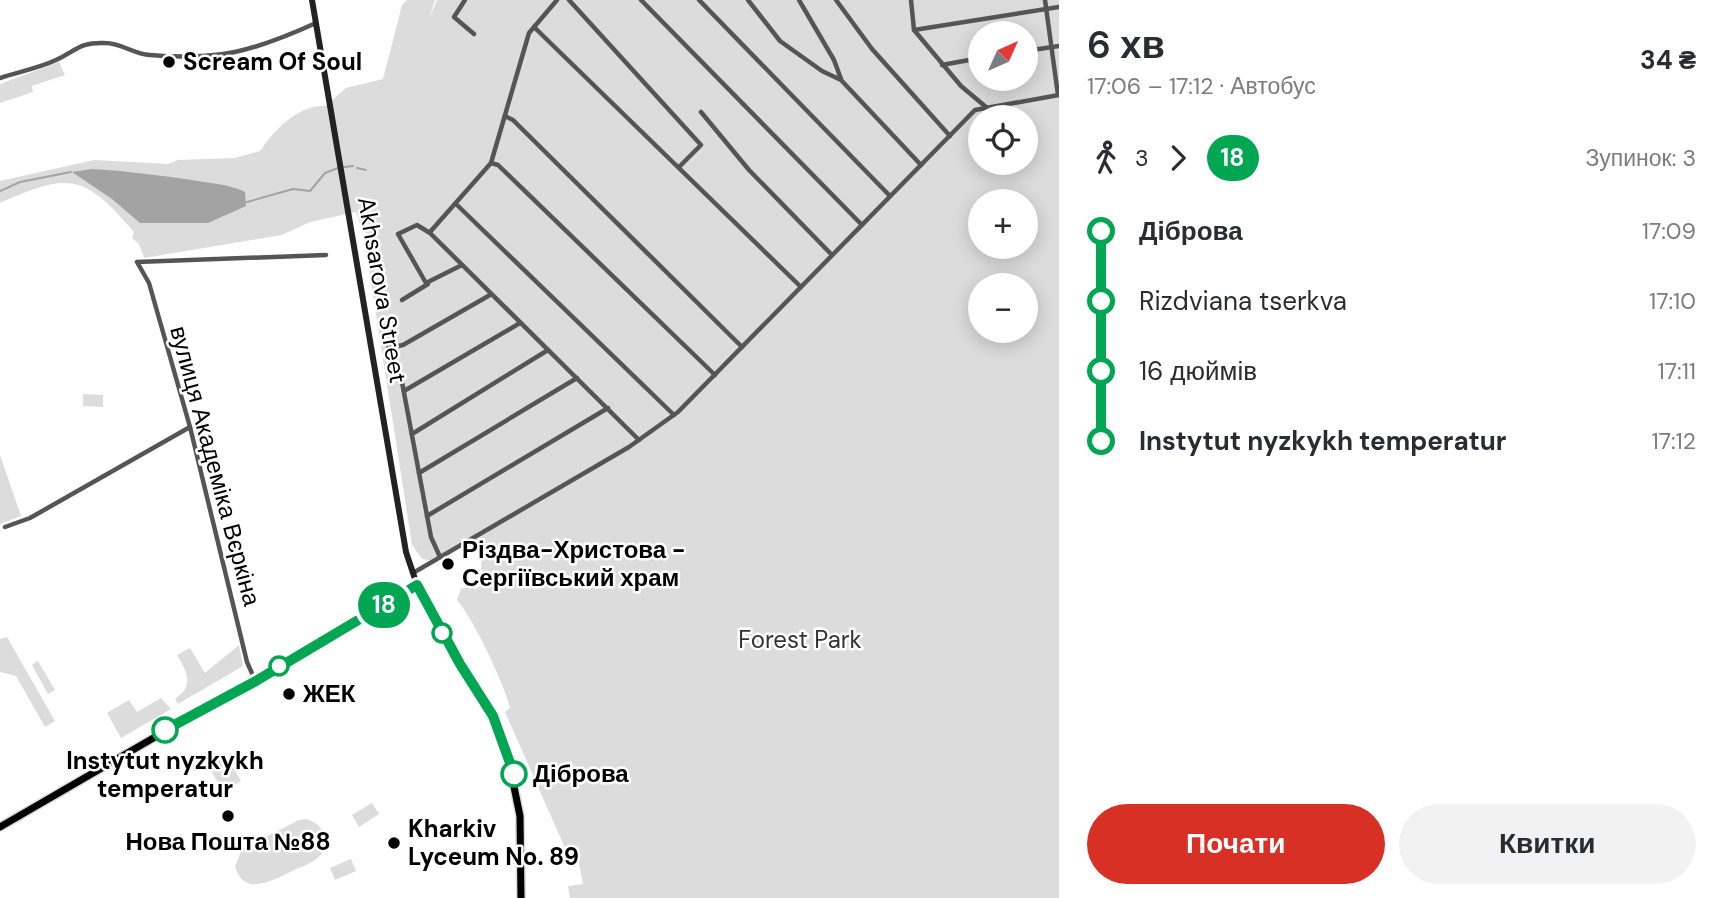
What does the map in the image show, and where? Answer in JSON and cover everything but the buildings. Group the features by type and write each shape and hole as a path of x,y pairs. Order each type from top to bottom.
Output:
{"main road":[{"name":"Akhsarova Street","path":"312,0 412,573 417,585"},
{"path":"0,827 186,718 256,681 417,585 460,664 493,716 505,743 519,805 521,898"}],"street":[{"path":"466,0 454,17 474,34"},
{"path":"430,233 491,163 520,74 528,38 557,0"},
{"path":"569,0 701,145 679,167"},
{"path":"641,0 862,225"},
{"path":"699,0 890,196"},
{"path":"748,0 780,41 822,71 841,80 921,165"},
{"path":"799,0 834,60 841,80"},
{"path":"836,0 872,49 950,136"},
{"path":"911,0 914,30 942,65 984,105"},
{"path":"1004,105 1059,95 1056,46 1045,0"},
{"path":"914,30 1059,7"},
{"path":"0,78 55,61 71,49 82,46 114,43 130,52 150,55 219,57 280,40 316,22"},
{"path":"534,27 801,287"},
{"path":"1038,49 1056,46"},
{"path":"942,65 968,60"},
{"path":"701,112 749,170 832,255"},
{"path":"505,116 513,120 743,347"},
{"path":"412,573 639,440 674,415 968,117"},
{"path":"491,163 498,165 715,375"},
{"path":"456,204 674,415"},
{"path":"429,284 424,281 398,236 400,232 417,225 430,233 639,440"},
{"name":"вулиця Академіка Вєркіна","path":"256,681 247,662 190,427 149,283 137,262 326,255"},
{"path":"402,300 462,265"},
{"path":"388,348 403,345 490,295"},
{"path":"404,391 520,323"},
{"path":"412,434 548,350"},
{"path":"419,473 577,378"},
{"path":"402,382 431,537 440,556"},
{"path":"427,516 608,408"},
{"path":"5,527 30,518 190,427"}],"green space":[{"name":"Forest Park","path":"407,0 435,0 429,19 437,0 1059,0 1059,898 570,898 568,886 583,884 579,864 565,848 505,712 510,708 495,668 457,600 461,589 470,586 476,589 486,582 487,578 481,569 482,552 461,556 463,548 460,545 430,560 422,559 412,545 364,237 367,233 362,230 356,212 310,222 282,235 144,258 139,244 132,238 134,232 117,213 88,189 60,183 43,186 0,203 0,181 94,160 168,164 178,160 235,158 260,151 280,127 297,114 315,106 325,106 346,88 383,79 402,5"},
{"path":"59,62 65,75 32,86 33,92 0,103 0,84"},
{"path":"83,394 103,395 103,407 83,406"},
{"path":"0,455 21,516 0,524"},
{"path":"7,637 55,721 45,727 16,676 0,672 0,639"},
{"path":"239,645 243,666 178,704 175,699 185,689 187,678 177,655 190,648 205,673"},
{"path":"38,661 55,690 48,694 32,665"},
{"path":"161,698 171,709 121,738 107,713 129,700 137,712"},
{"path":"225,753 241,781 223,791 207,764"},
{"path":"372,803 379,814 359,827 352,815"},
{"path":"306,819 316,824 325,837 325,847 316,859 260,884 245,882 239,876 235,866 242,849"},
{"path":"351,859 356,871 335,880 330,868"}],"shaded area":[{"path":"92,169 225,185 245,192 246,206 208,223 140,223 112,199 72,172"}],"waterway":[{"path":"344,167 353,166"},
{"path":"247,202 293,189 310,191 325,173 338,168"},
{"path":"357,168 366,170"},
{"path":"0,191 20,182 71,172"}],"bus line":[{"name":"18","path":"165,730 256,681 417,585 460,664 493,716 514,774"}],"place":[{"name":"Scream Of Soul","path":"169,62"},
{"name":"Різдва-Христова - Сергіївський храм","path":"448,564"},
{"name":"ЖЕК","path":"289,694"},
{"name":"Instytut nyzkykh temperatur","path":"165,730"},
{"name":"Діброва","path":"514,774"},
{"name":"Нова Пошта №88","path":"228,816"},
{"name":"Kharkiv Lyceum No. 89","path":"394,843"}]}
